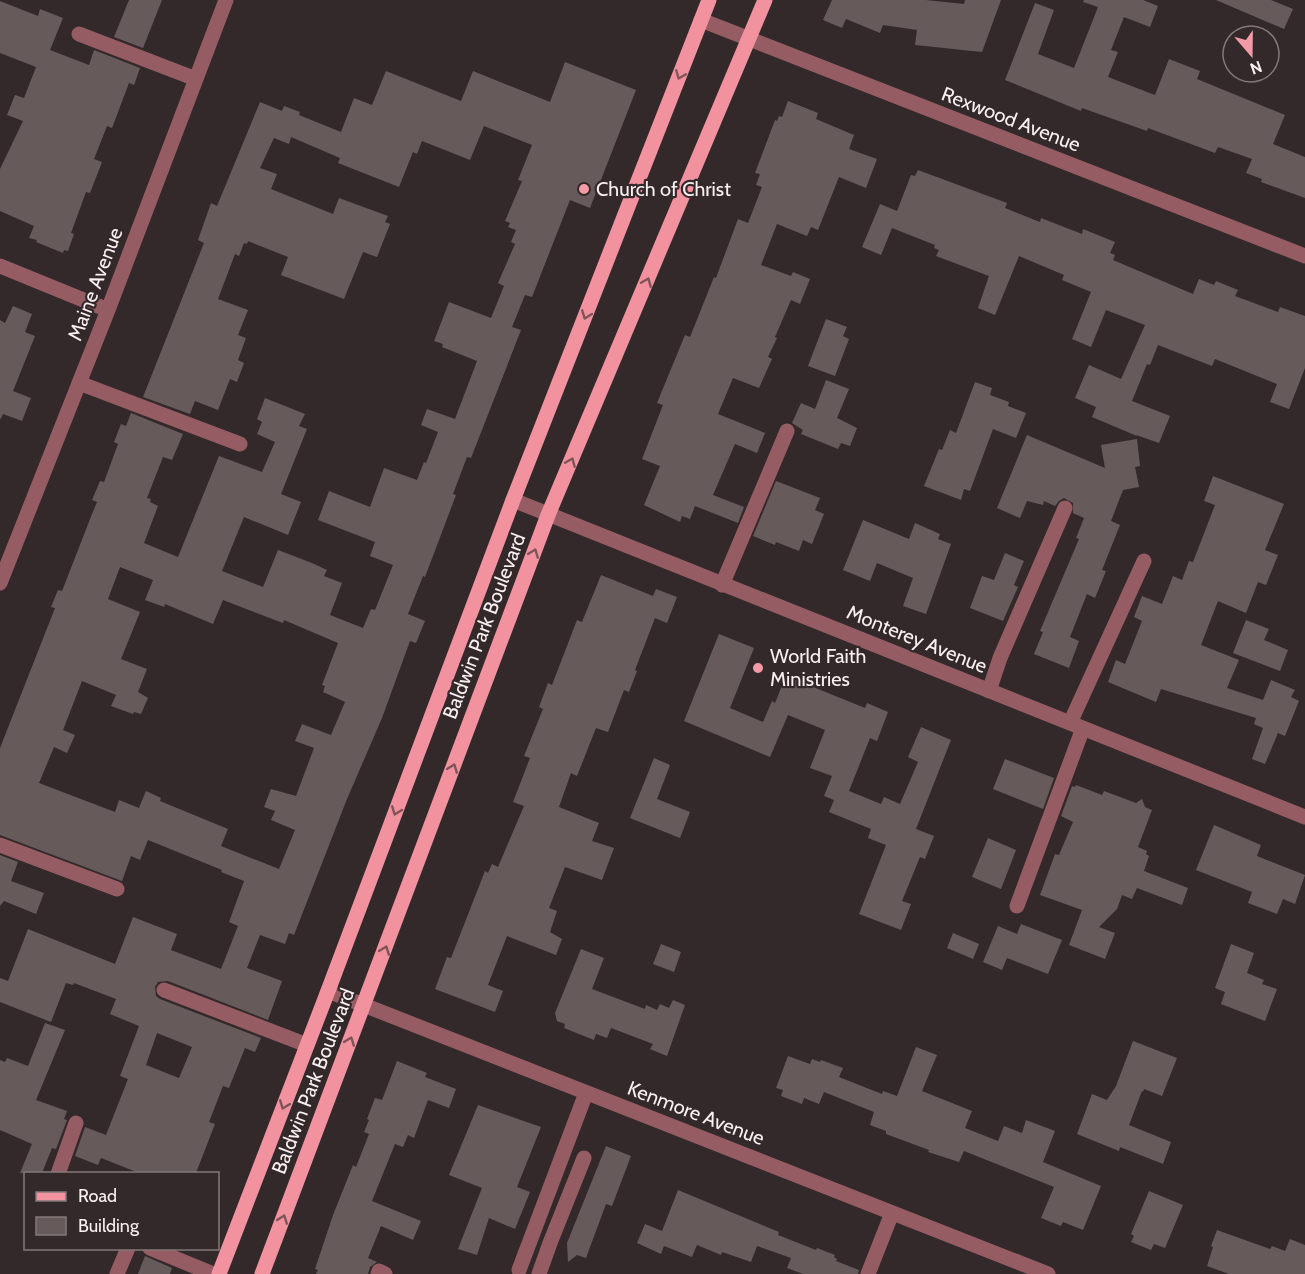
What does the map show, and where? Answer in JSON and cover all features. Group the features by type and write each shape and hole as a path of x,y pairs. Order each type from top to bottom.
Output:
{"main road":[{"name":"Baldwin Park Boulevard","path":"219,1274 513,500 710,0"},
{"name":"Baldwin Park Boulevard","path":"262,1274 548,516 765,0"}],"street":[{"name":"Maine Avenue","path":"0,583 108,310 226,0"},
{"name":"Rexwood Avenue","path":"701,20 1305,256"},
{"path":"79,34 196,79"},
{"path":"0,266 108,310"},
{"path":"79,383 240,444"},
{"path":"722,585 788,431"},
{"name":"Monterey Avenue","path":"513,500 548,516 1305,817"},
{"path":"989,691 1000,658 1065,508"},
{"path":"1017,906 1076,726 1144,561"},
{"path":"0,844 117,890"},
{"path":"164,990 307,1045"},
{"name":"Kenmore Avenue","path":"328,992 1048,1274"},
{"path":"519,1270 586,1093"},
{"path":"58,1172 76,1123"},
{"path":"539,1274 584,1158"},
{"path":"868,1274 892,1213"},
{"path":"117,1274 127,1250"},
{"path":"155,1250 213,1274"},
{"path":"378,1274 379,1272 386,1274"}],"building":[{"path":"129,0 162,0 143,48 114,37"},
{"path":"832,0 926,0 964,4 965,0 1001,0 982,52 915,45 917,30 883,25 880,33 846,19 842,28 823,20"},
{"path":"1084,0 1143,0 1158,6 1150,27 1124,17 1111,50 1118,52 1108,77 1155,95 1169,59 1200,71 1197,79 1285,115 1273,144 1305,157 1305,198 1261,182 1262,179 1246,173 1252,159 1218,147 1215,153 1148,128 1147,131 1082,108 1081,111 1005,80 1035,3 1054,10 1038,54 1074,68 1098,7 1083,2"},
{"path":"1216,0 1271,0 1293,9 1284,29 1281,28 1281,24 1272,24"},
{"path":"0,1 38,16 40,9 63,18 50,50 89,65 94,50 140,68 134,85 129,83 112,128 107,126 94,159 102,162 90,193 86,192 71,233 74,234 68,251 64,250 63,253 29,238 34,226 0,211 0,169 23,121 7,115 15,95 24,98 36,67 0,53"},
{"path":"565,62 636,90 590,208 570,200 532,297 525,295 512,327 521,330 471,458 467,457 453,494 456,495 425,577 423,576 408,614 425,621 416,643 410,641 382,718 347,799 294,935 289,933 285,944 260,935 247,968 282,981 268,1020 168,981 158,982 155,987 156,996 160,999 261,1038 255,1052 245,1048 229,1088 223,1086 209,1122 215,1124 196,1172 136,1172 101,1158 98,1165 75,1156 85,1127 106,1135 128,1079 120,1076 139,1026 110,1014 116,999 74,983 73,985 66,983 51,1022 0,1002 0,978 8,981 28,929 115,964 133,917 177,934 171,950 221,969 238,926 229,922 244,881 148,840 140,860 131,856 122,881 0,835 0,748 55,608 51,607 58,590 62,591 97,502 92,500 100,481 104,482 118,444 114,442 121,424 126,426 131,413 183,434 172,460 163,457 147,498 158,506 144,543 178,557 219,456 262,472 275,442 257,434 262,422 257,419 265,398 305,414 299,426 307,429 281,494 301,502 288,535 244,517 222,571 263,587 278,550 312,563 327,570 324,576 342,583 330,615 363,628 371,609 375,610 393,565 370,556 375,542 318,520 329,491 370,507 384,468 417,480 438,432 421,425 427,409 455,419 477,361 442,347 443,344 434,341 449,302 491,318 504,286 498,283 515,244 511,242 516,230 508,227 510,223 505,221 522,181 518,180 532,145 484,126 470,160 422,141 417,154 413,152 399,187 338,163 340,158 291,137 289,144 274,138 260,168 277,174 271,189 333,214 339,198 388,216 385,222 390,224 377,257 363,252 344,299 281,275 288,257 248,241 247,244 244,243 239,256 235,254 218,299 248,310 238,335 246,338 238,360 244,363 237,382 230,379 218,410 195,401 190,414 143,397 204,243 198,240 211,203 217,206 260,102 282,111 284,106 300,112 299,115 341,132 354,98 372,105 386,71 461,101 473,71 550,102","holes":["120,567 153,580 145,600 164,607 165,604 213,624 223,600 283,623 284,620 338,643 322,685 325,686 323,692 345,702 331,735 302,724 295,741 314,748 296,796 271,789 264,807 275,811 271,820 295,830 279,869 221,846 228,829 160,801 161,798 146,791 139,808 119,800 115,812 39,783 54,747 67,753 75,735 63,730 82,681 116,695 111,706 133,714 134,712 141,714 148,698 138,692 147,669 121,659 140,612 108,599","157,1033 192,1047 179,1078 146,1065"]},
{"path":"788,101 818,113 816,119 854,135 849,149 877,159 866,188 839,177 818,230 811,227 807,236 777,224 761,265 791,276 793,272 810,279 800,304 791,300 775,337 777,338 768,357 772,359 759,388 733,378 718,414 765,433 757,453 735,444 713,495 744,507 738,523 695,506 690,519 682,516 680,522 644,505 660,466 642,459 663,405 657,403 685,335 690,337 714,277 716,278 738,219 748,223 762,187 756,185 760,174 755,173 775,120 777,121 779,116 782,117"},
{"path":"918,170 1007,203 1005,208 1040,222 1041,218 1082,234 1083,229 1115,242 1110,253 1115,255 1113,260 1193,294 1199,279 1214,285 1216,281 1238,290 1235,296 1278,312 1280,307 1305,316 1305,368 1289,409 1270,402 1277,384 1215,359 1212,366 1158,345 1150,365 1147,364 1132,401 1170,416 1159,443 1092,417 1096,407 1075,398 1089,365 1121,379 1145,325 1106,310 1091,347 1072,339 1091,292 1062,280 1064,275 1019,256 995,315 978,308 989,276 936,256 939,250 934,248 935,245 892,228 881,255 862,247 880,204 897,211 911,175 915,176"},
{"path":"13,306 32,314 25,332 35,336 13,391 31,398 22,421 3,414 0,420 0,320 5,323"},
{"path":"826,319 847,327 843,336 849,339 835,376 808,366"},
{"path":"826,380 849,389 837,418 857,428 850,446 841,443 838,449 801,434 803,430 792,423 801,403 815,409"},
{"path":"975,382 992,388 990,395 1009,402 1008,406 1026,413 1016,438 993,429 970,491 964,489 961,500 924,486 939,449 942,450 950,430 956,433"},
{"path":"1027,435 1105,468 1101,445 1137,439 1140,466 1135,467 1139,487 1123,490 1111,521 1120,525 1102,570 1106,571 1095,598 1087,594 1070,637 1079,641 1069,668 1034,654 1043,632 1040,631 1079,539 1076,538 1084,518 1073,513 1073,503 1064,498 1055,506 1044,501 1043,505 1027,501 1020,518 997,508"},
{"path":"1213,476 1284,504 1265,550 1278,555 1266,585 1258,582 1246,613 1218,601 1201,645 1239,660 1227,688 1263,700 1271,680 1295,690 1291,697 1299,701 1285,736 1278,733 1265,764 1252,759 1263,728 1254,724 1256,718 1161,689 1156,702 1108,682 1116,660 1125,664 1142,621 1134,617 1142,596 1162,604 1173,576 1182,580 1189,561 1193,562 1215,505 1204,501"},
{"path":"776,481 820,498 815,510 824,514 812,544 803,540 799,551 753,536"},
{"path":"863,520 909,539 915,523 940,534 938,539 951,544 926,614 903,606 913,578 877,563 870,581 843,570"},
{"path":"1005,553 1024,561 1014,585 1018,587 1003,621 970,608 982,576 994,580"},
{"path":"601,575 653,596 656,589 677,597 667,623 655,618 629,692 624,690 608,732 596,728 577,776 571,773 559,807 599,823 592,841 614,848 602,880 565,867 549,908 557,911 550,932 562,939 556,955 507,936 488,985 503,991 495,1012 435,989 447,957 451,958 485,871 488,873 492,864 498,867 524,806 513,802 530,758 524,756 543,709 539,707 548,683 552,685 577,620 582,622"},
{"path":"1246,620 1269,629 1264,640 1288,650 1280,671 1233,653"},
{"path":"719,634 754,648 730,708 763,722 772,701 775,703 786,676 865,708 867,703 888,712 877,741 870,738 849,791 881,804 884,797 900,804 918,762 908,757 921,727 951,740 916,829 934,836 925,859 920,857 902,901 911,904 901,930 859,914 886,845 868,838 871,829 829,812 834,800 824,796 832,776 810,768 825,730 788,715 770,757 684,721"},
{"path":"654,758 670,765 657,799 690,812 680,838 630,818"},
{"path":"1005,759 1054,778 1043,809 993,789"},
{"path":"1076,785 1102,795 1104,791 1136,803 1142,799 1145,807 1152,810 1138,847 1147,851 1146,854 1149,856 1144,871 1188,888 1182,905 1137,888 1132,899 1122,895 1117,909 1099,927 1115,933 1105,959 1069,945 1082,910 1040,895 1055,854 1059,855 1073,822 1061,816 1072,786"},
{"path":"1214,825 1261,845 1257,856 1305,875 1295,904 1283,899 1277,914 1248,903 1252,892 1196,870"},
{"path":"988,838 1016,850 1001,889 972,877"},
{"path":"0,855 18,862 11,881 44,893 36,914 4,901 0,906"},
{"path":"1021,924 1062,940 1048,974 1007,958 1002,970 983,962 998,926 1017,934"},
{"path":"953,933 979,944 973,959 947,948"},
{"path":"661,944 681,952 674,972 653,964"},
{"path":"1231,944 1254,953 1247,973 1264,980 1262,984 1277,989 1265,1021 1221,1004 1225,992 1215,988"},
{"path":"581,949 604,958 592,989 645,1009 646,1005 657,1010 660,1004 669,1008 673,1000 685,1005 667,1056 650,1049 653,1044 611,1028 607,1038 596,1034 594,1040 564,1028 565,1024 557,1021 555,1013"},
{"path":"45,1023 65,1030 36,1100 67,1111 64,1119 67,1120 56,1149 52,1148 42,1172 20,1173 32,1144 0,1130 0,1060 5,1062 7,1058 28,1066"},
{"path":"1133,1041 1177,1058 1162,1096 1144,1089 1129,1125 1171,1142 1163,1164 1120,1147 1119,1151 1077,1134 1092,1094 1107,1100 1116,1086"},
{"path":"916,1047 937,1055 922,1091 972,1111 965,1128 998,1141 1004,1126 1022,1133 1026,1120 1055,1131 1043,1162 1101,1186 1083,1230 1063,1222 1061,1226 1041,1218 1054,1187 964,1151 959,1162 928,1152 929,1150 886,1134 886,1131 870,1125 874,1112 824,1092 819,1104 804,1098 802,1104 781,1096 783,1090 776,1088 788,1056 810,1064 812,1059 820,1062 821,1060 843,1068 839,1077 882,1094 883,1091 897,1096"},
{"path":"397,1061 427,1073 425,1077 456,1089 449,1108 428,1100 414,1138 408,1135 403,1147 395,1144 372,1201 421,1221 413,1240 381,1226 368,1258 377,1262 370,1267 368,1274 316,1274 318,1270 315,1269 333,1215 353,1165 356,1167 369,1134 364,1132 369,1120 367,1119 375,1098 382,1100"},
{"path":"478,1105 541,1127 517,1187 530,1192 515,1229 489,1218 477,1255 458,1249 482,1188 449,1175"},
{"path":"606,1146 631,1156 612,1206 606,1204 586,1258 577,1255 568,1262 567,1243"},
{"path":"678,1190 779,1232 778,1235 835,1255 836,1261 859,1270 858,1274 803,1274 787,1268 791,1258 757,1246 751,1262 722,1252 721,1255 697,1245 692,1257 664,1246 661,1254 637,1243 645,1224 662,1231"},
{"path":"1149,1191 1183,1205 1165,1248 1154,1244 1151,1250 1131,1242 1134,1236 1131,1234"},
{"path":"1217,1230 1270,1249 1272,1246 1285,1251 1290,1239 1305,1245 1305,1274 1229,1274 1207,1266"},
{"path":"145,1256 172,1268 170,1274 138,1274"}],"place":[{"name":"Church of Christ","path":"584,189"},
{"name":"World Faith Ministries","path":"758,668"}]}
